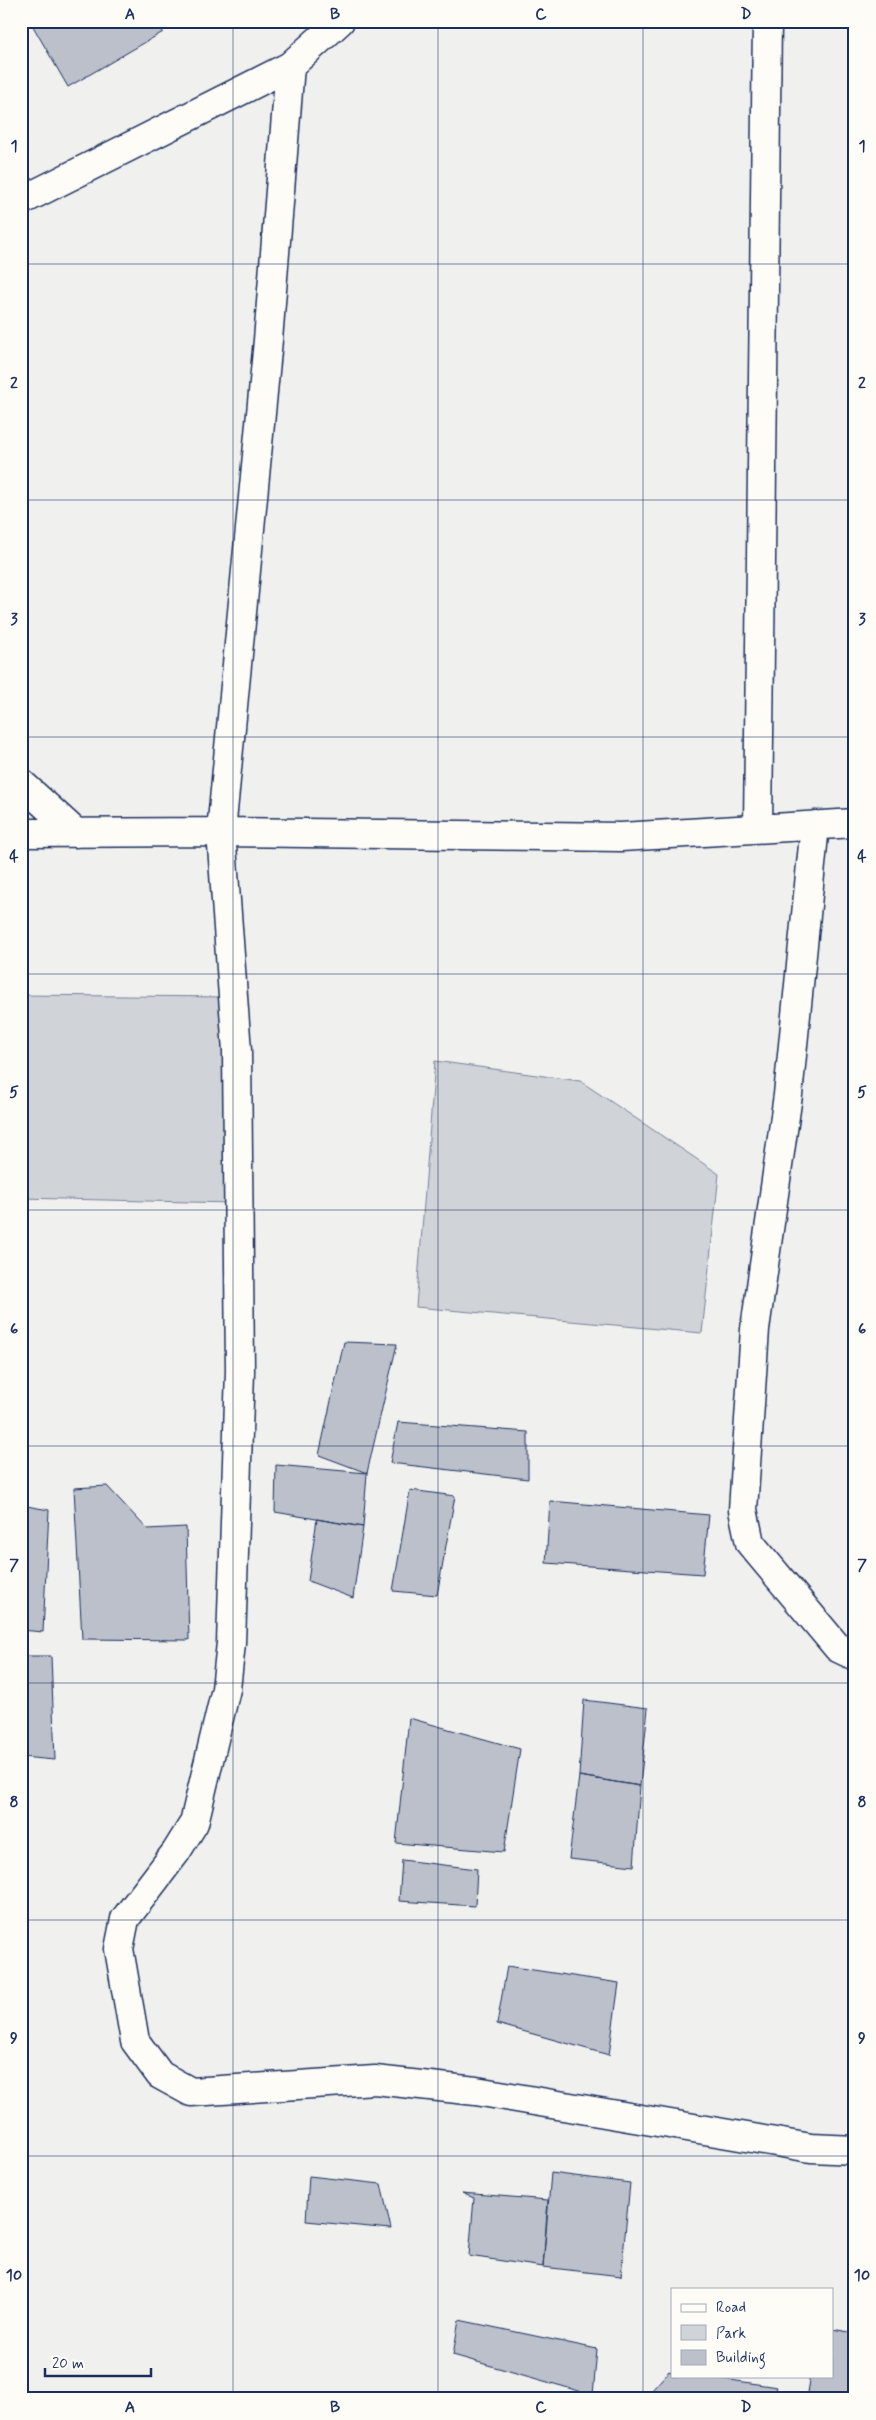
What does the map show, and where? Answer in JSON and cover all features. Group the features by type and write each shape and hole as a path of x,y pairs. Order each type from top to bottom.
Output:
{"street":[{"path":"21,201 290,66 340,21"},
{"path":"758,827 767,21"},
{"path":"290,66 268,340 221,832 237,1050 238,1128 240,1372 231,1643 226,1689 194,1823 176,1852 124,1918 119,1950 135,2041 160,2075 191,2092 375,2080 476,2091 811,2148 855,2150"},
{"path":"21,783 76,833"},
{"path":"21,833 221,832 621,837 758,827 855,823"},
{"path":"815,825 788,1095 755,1329 743,1510 750,1542 838,1648 855,1656"}],"green space":[{"path":"21,995 228,997 232,1203 21,1198"},
{"path":"435,1061 580,1081 719,1174 702,1333 416,1307"}],"building":[{"path":"30,21 156,21 163,32 68,87"},
{"path":"344,1342 397,1344 367,1473 319,1455"},
{"path":"398,1422 528,1432 528,1479 390,1463"},
{"path":"276,1465 367,1473 363,1527 275,1512"},
{"path":"107,1486 147,1529 186,1527 189,1640 82,1639 74,1488"},
{"path":"410,1490 455,1496 437,1595 393,1591"},
{"path":"550,1501 709,1515 703,1574 546,1563"},
{"path":"21,1505 49,1510 43,1632 21,1630"},
{"path":"317,1519 363,1527 353,1598 308,1581"},
{"path":"21,1656 51,1656 55,1760 21,1757"},
{"path":"584,1700 648,1708 640,1786 579,1776"},
{"path":"409,1718 520,1749 504,1852 396,1843"},
{"path":"579,1776 640,1786 634,1866 569,1859"},
{"path":"402,1860 477,1869 475,1906 399,1901"},
{"path":"507,1966 619,1983 609,2055 497,2024"},
{"path":"551,2173 630,2183 621,2276 543,2267"},
{"path":"309,2176 381,2184 391,2229 306,2221"},
{"path":"462,2193 548,2200 543,2267 469,2256 474,2198"},
{"path":"459,2320 597,2349 593,2395 453,2355"},
{"path":"834,2329 855,2333 855,2399 806,2399 810,2378 834,2378"},
{"path":"669,2371 671,2372 671,2378 717,2378 777,2387 773,2399 644,2399"}]}
